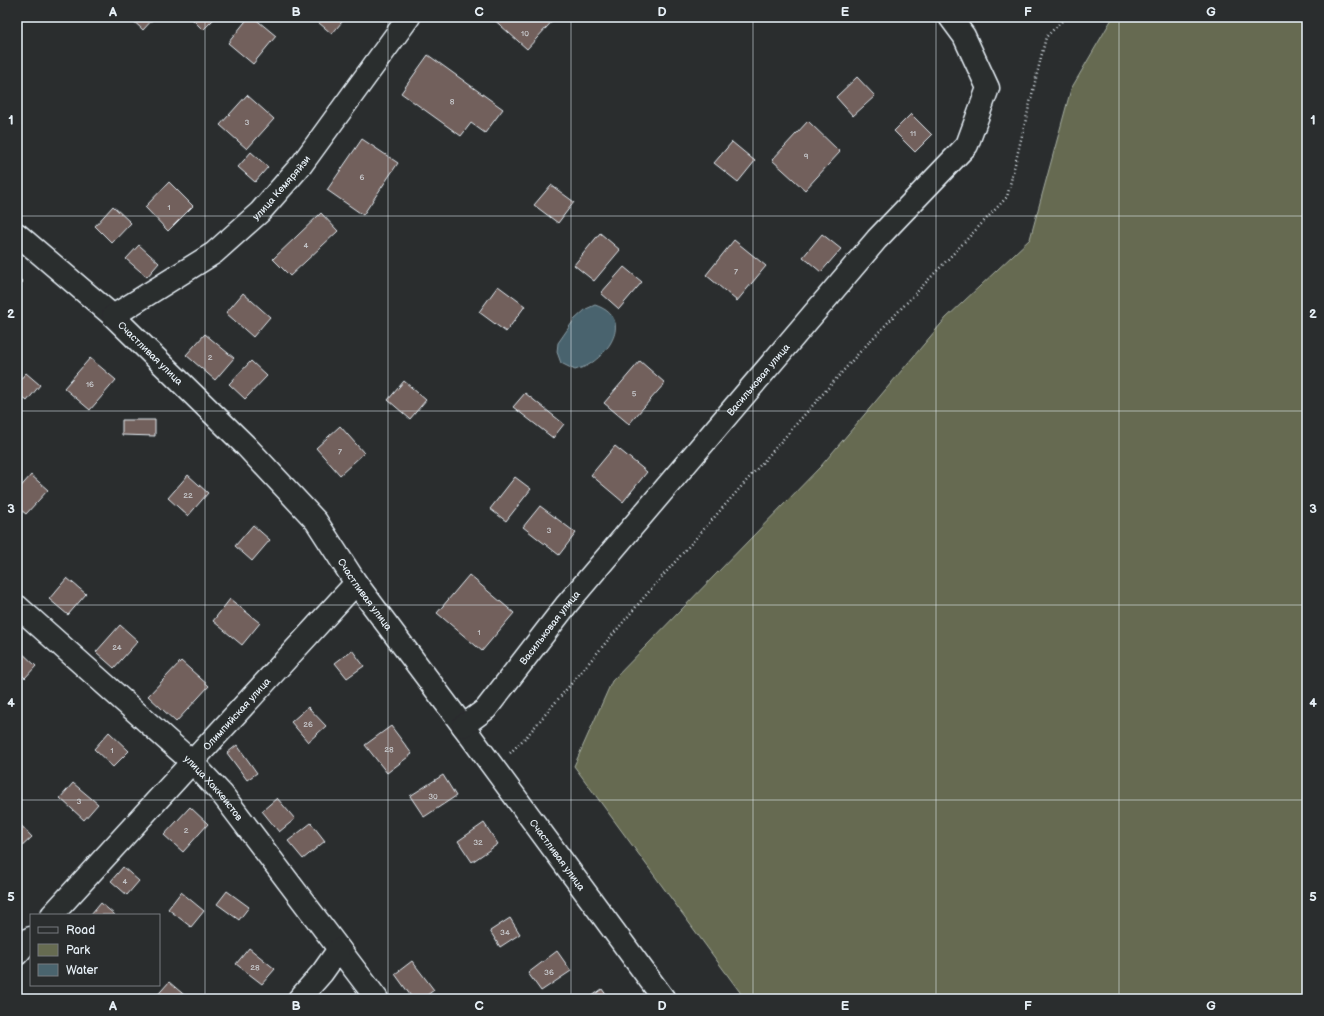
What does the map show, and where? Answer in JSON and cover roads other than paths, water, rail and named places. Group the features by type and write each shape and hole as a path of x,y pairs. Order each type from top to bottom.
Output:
{"street":[{"name":"улица Кемяряйзи","path":"113,316 214,253 260,212 302,164 409,17"},
{"name":"Васильковая улица","path":"463,726 486,709 567,604 877,239 967,145 988,88 964,36 950,17"},
{"name":"Счастливая улица","path":"17,234 113,316 246,446 316,521 356,583 664,999"},
{"name":"Олимпийская улица","path":"53,914 356,583"},
{"name":"улица Хоккеистов","path":"18,610 192,762 222,794 377,999"},
{"path":"17,954 30,939"},
{"path":"299,999 322,973 339,949"}],"water":[{"path":"595,305 606,310 613,317 615,333 606,350 598,358 585,367 575,370 561,363 557,352 558,343 574,320 586,309"}]}
